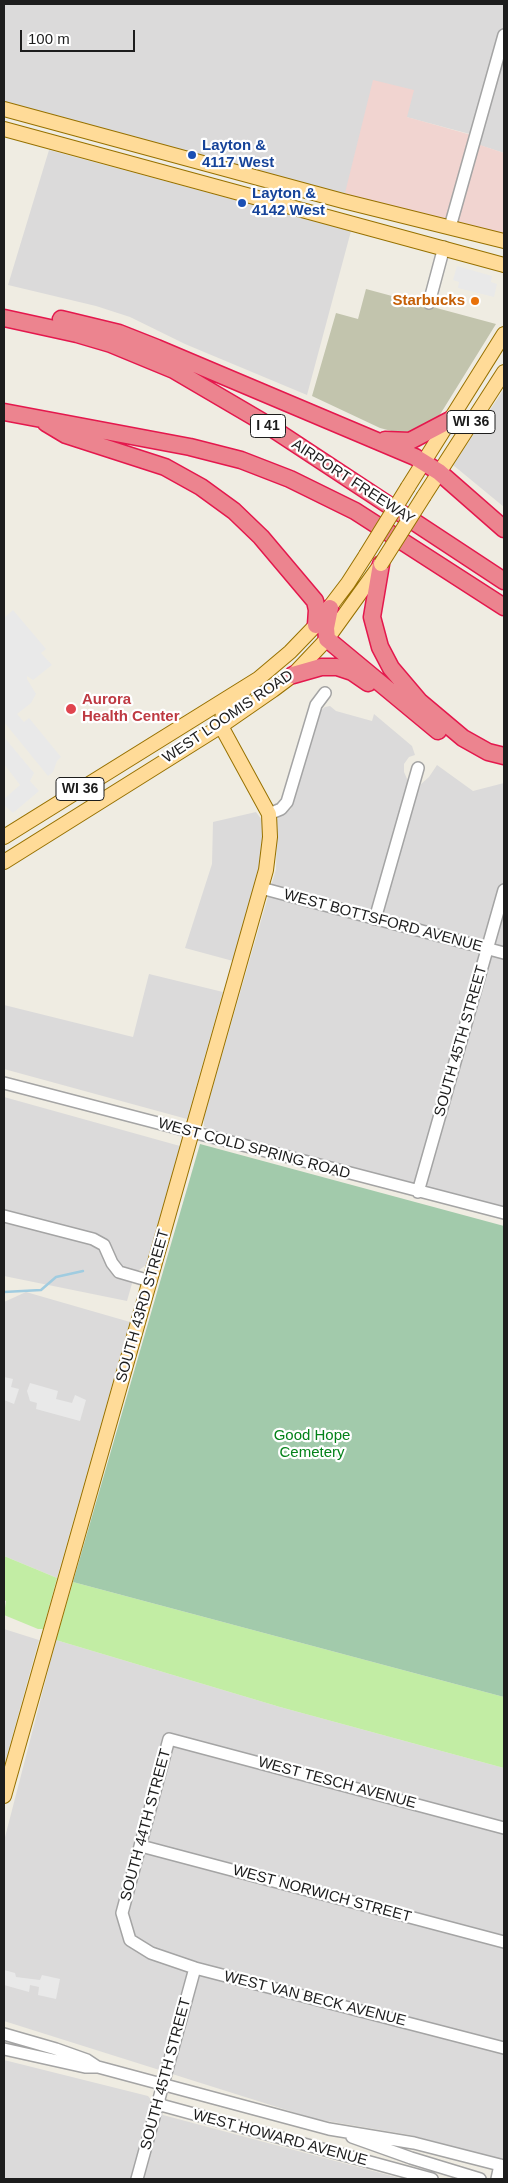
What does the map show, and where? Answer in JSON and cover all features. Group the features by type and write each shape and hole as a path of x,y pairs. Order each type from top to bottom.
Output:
{"highway":[{"path":"7,318 24,312 71,320 119,334 372,438 425,462 504,529"},
{"name":"AIRPORT FREEWAY","path":"7,318 77,334 110,344 182,374 261,421 504,580"},
{"name":"AIRPORT FREEWAY","path":"4,412 36,416 190,447 241,460 290,479 355,511 504,608"},
{"path":"36,416 66,434 148,460 183,476 234,511 261,537 315,602 317,610 316,625"},
{"path":"372,438 410,441 450,420"},
{"path":"428,558 447,577 504,617"},
{"path":"380,564 372,617 380,647 391,668 419,701 463,738 488,752 504,756"},
{"path":"330,608 326,628 327,639 371,674 400,701 470,754 504,766"},
{"path":"293,675 321,667 346,669 400,701"}],"main road":[{"path":"4,109 343,201 504,241"},
{"path":"4,129 504,264"},
{"path":"482,258 504,272"},
{"name":"WEST LOOMIS ROAD","path":"4,837 180,726 248,686 276,665 316,625 330,608 366,555 504,334"},
{"name":"WEST LOOMIS ROAD","path":"4,862 221,726 293,675 327,639 380,564 504,372"},
{"path":"221,726 223,713 248,686"},
{"path":"174,756 199,730 209,716 210,710"},
{"name":"SOUTH 43RD STREET","path":"4,1796 261,888 269,853 269,814 221,726"}],"street":[{"path":"450,227 504,35"},
{"path":"429,303 444,247"},
{"path":"269,814 281,809 287,802 316,705 324,693"},
{"path":"375,919 418,768"},
{"name":"WEST BOTTSFORD AVENUE","path":"261,888 504,953"},
{"name":"SOUTH 45TH STREET","path":"418,1192 504,890"},
{"name":"WEST COLD SPRING ROAD","path":"4,1083 504,1213"},
{"path":"4,1216 93,1239 104,1245 112,1263 120,1272 150,1282"},
{"name":"WEST TESCH AVENUE","path":"169,1739 504,1828"},
{"name":"SOUTH 44TH STREET","path":"130,1940 122,1913 169,1739"},
{"name":"WEST NORWICH STREET","path":"141,1846 504,1942"},
{"name":"WEST VAN BECK AVENUE","path":"130,1940 151,1953 195,1968 504,2048"},
{"name":"SOUTH 45TH STREET","path":"137,2179 195,1968"},
{"name":"WEST HOWARD AVENUE","path":"4,2034 71,2054 98,2067 163,2085 329,2128 414,2143 502,2166"},
{"name":"WEST HOWARD AVENUE","path":"4,2049 86,2067 98,2067"},
{"name":"WEST HOWARD AVENUE","path":"157,2104 432,2179"},
{"path":"324,2150 329,2128"},
{"name":"WEST HOWARD AVENUE","path":"329,2128 411,2158 480,2179"},
{"path":"497,2179 502,2166"}],"shaded area":[{"path":"4,4 504,4 504,153 479,145 481,137 406,117 344,197 4,103"},
{"path":"373,80 414,90 407,117 475,136 474,143 504,153 504,241 343,201"},
{"path":"49,150 351,231 307,395 185,344 130,317 96,306 8,285"},
{"path":"457,266 492,276 491,282 497,284 494,297 458,288 459,282 453,280"},
{"path":"366,289 496,324 436,421 418,432 403,434 380,428 312,396 336,313 358,319"},
{"path":"504,389 504,507 453,465"},
{"path":"13,610 46,649 41,653 52,665 33,680 27,676 36,694 31,703 17,714 24,722 29,718 61,757 57,761 53,772 48,776 4,722 4,618"},
{"path":"330,706 336,711 372,721 374,714 412,746 415,755 409,757 404,764 404,772 408,781 403,802 413,805 421,784 429,777 437,765 473,791 504,783 504,1208 209,1130 204,1126 204,1117 276,869 277,819 291,809 319,712 325,707"},
{"path":"4,737 34,773 30,781 39,791 13,813 4,805 4,799 20,785 4,764"},
{"path":"256,812 262,820 264,838 261,862 233,961 185,948 212,864 213,822"},
{"path":"149,974 223,992 187,1119 4,1069 4,1005 133,1037"},
{"path":"4,1097 180,1146 146,1265 135,1273 127,1301 4,1276"},
{"path":"26,1292 130,1322 57,1578 4,1556 4,1302"},
{"path":"4,1377 13,1379 11,1387 19,1389 14,1404 4,1400"},
{"path":"30,1383 58,1391 56,1399 72,1403 75,1395 86,1400 80,1421 36,1409 37,1403 30,1401 27,1391"},
{"path":"4,1629 39,1640 4,1766"},
{"path":"56,1640 280,1707 504,1768 504,2160 410,2135 315,2119 4,2021 4,1841"},
{"path":"4,1970 15,1973 16,1977 40,1980 42,1975 60,1979 56,1999 38,1995 39,1987 30,1985 29,1992 4,1985"},
{"path":"4,2060 148,2096 163,2115 403,2179 4,2179"}],"green space":[{"name":"Good Hope Cemetery","path":"200,1144 504,1226 504,1697 73,1582"},
{"path":"4,1556 57,1578 43,1629 38,1629 4,1615 6,1601 4,1600"},
{"path":"73,1582 504,1697 504,1768 280,1707 56,1640"}],"waterway":[{"path":"4,1292 41,1290 56,1277 83,1271"}],"place":[{"name":"Layton & 4117 West","path":"192,155"},
{"name":"Layton & 4142 West","path":"242,203"},
{"name":"Starbucks","path":"475,301"},
{"name":"Aurora Health Center","path":"71,709"}]}
